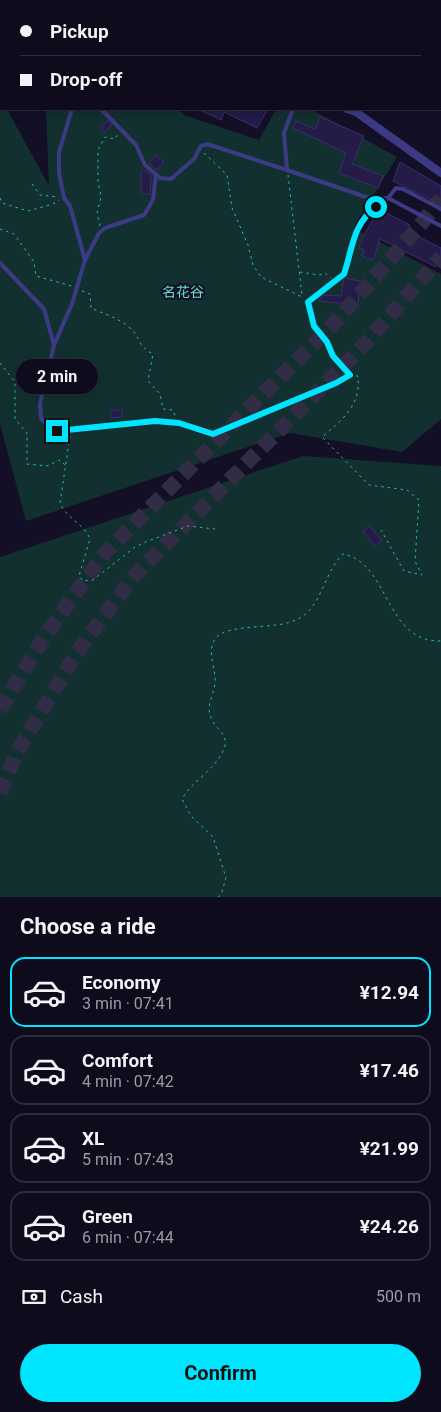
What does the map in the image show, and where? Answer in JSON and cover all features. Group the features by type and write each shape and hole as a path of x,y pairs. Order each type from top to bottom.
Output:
{"street":[{"path":"350,110 356,112 441,173"}],"lane":[{"path":"72,110 59,152 59,173 64,198 70,206 85,260"},
{"path":"102,110 136,145 145,165 166,179 171,179 194,159 201,146 216,146 366,197 388,198 441,226"},
{"path":"287,170 284,133 293,110"},
{"path":"156,174 153,200 144,215 105,228 99,233 85,260 54,346 40,404 42,418 48,427 57,431 155,421 179,423 213,434 336,383 350,375 333,356 327,342 314,326 308,302 344,274 350,247 365,215 388,198 396,188 403,189 441,209"},
{"path":"0,263 44,309 54,346"}],"path":[{"path":"99,233 98,213 102,197 98,181 98,150 105,137"},
{"path":"197,154 204,153 228,175 232,208 253,265 260,276 302,296 308,302"},
{"path":"287,170 302,296"},
{"path":"32,184 40,195 64,198"},
{"path":"0,198 2,203 28,211 53,204 64,198"},
{"path":"0,229 14,234 34,262 36,276 70,285 90,294 91,308 131,328 142,348 153,354 148,381 160,394 163,409 173,410 179,423"},
{"path":"299,272 319,275 326,273 334,283"},
{"path":"0,363 14,382 14,420 27,433 28,464 47,466 60,460 66,466"},
{"path":"350,375 358,376 359,387 348,415 322,437 369,485 406,490 419,500 415,562 422,575 404,571 382,530"},
{"path":"71,430 60,503 63,510 87,532 90,539 78,576 83,582 93,580 136,547 148,541 188,526 215,529"},
{"path":"218,897 221,895 226,878 213,837 191,816 182,799 187,789 205,776 219,758 226,744 223,733 212,721 208,709 215,682 212,653 214,640 222,632 239,628 282,626 300,618 317,599 334,562 342,554 353,556 369,570 394,615 418,637 430,641 441,641"}],"green space":[{"name":"名花谷","path":"0,110 8,110 49,186 46,110 180,110 184,115 259,140 275,110 313,110 397,157 353,228 441,274 441,419 402,452 290,433 26,521 0,424"},
{"path":"303,456 441,466 441,897 0,897 0,557"}],"building":[{"path":"200,110 267,110 257,128 224,112 221,120"},
{"path":"320,117 364,136 352,164 383,176 378,188 339,173 346,153 293,128 296,121 315,129"},
{"path":"107,121 112,125 105,132 101,128"},
{"path":"156,155 164,162 157,170 149,163"},
{"path":"400,162 441,186 441,205 393,181"},
{"path":"141,171 146,171 151,175 150,194 141,194"},
{"path":"379,209 410,225 407,231 441,248 441,258 436,267 380,239 373,260 362,256 364,250 359,248"},
{"path":"344,278 360,281 358,305 319,301 323,295 341,296"},
{"path":"111,410 122,410 122,417 111,418"},
{"path":"370,526 382,541 375,546 363,531"}],"tunnel":[{"path":"0,710 46,634 105,553 336,321 422,223 441,198"},
{"path":"0,793 17,752 76,654 133,577 363,346 441,257"}],"route":[{"path":"57,431 155,421 179,423 213,434 336,383 350,375 333,356 327,342 314,326 308,302 344,274 350,247 365,215 376,207"}]}
